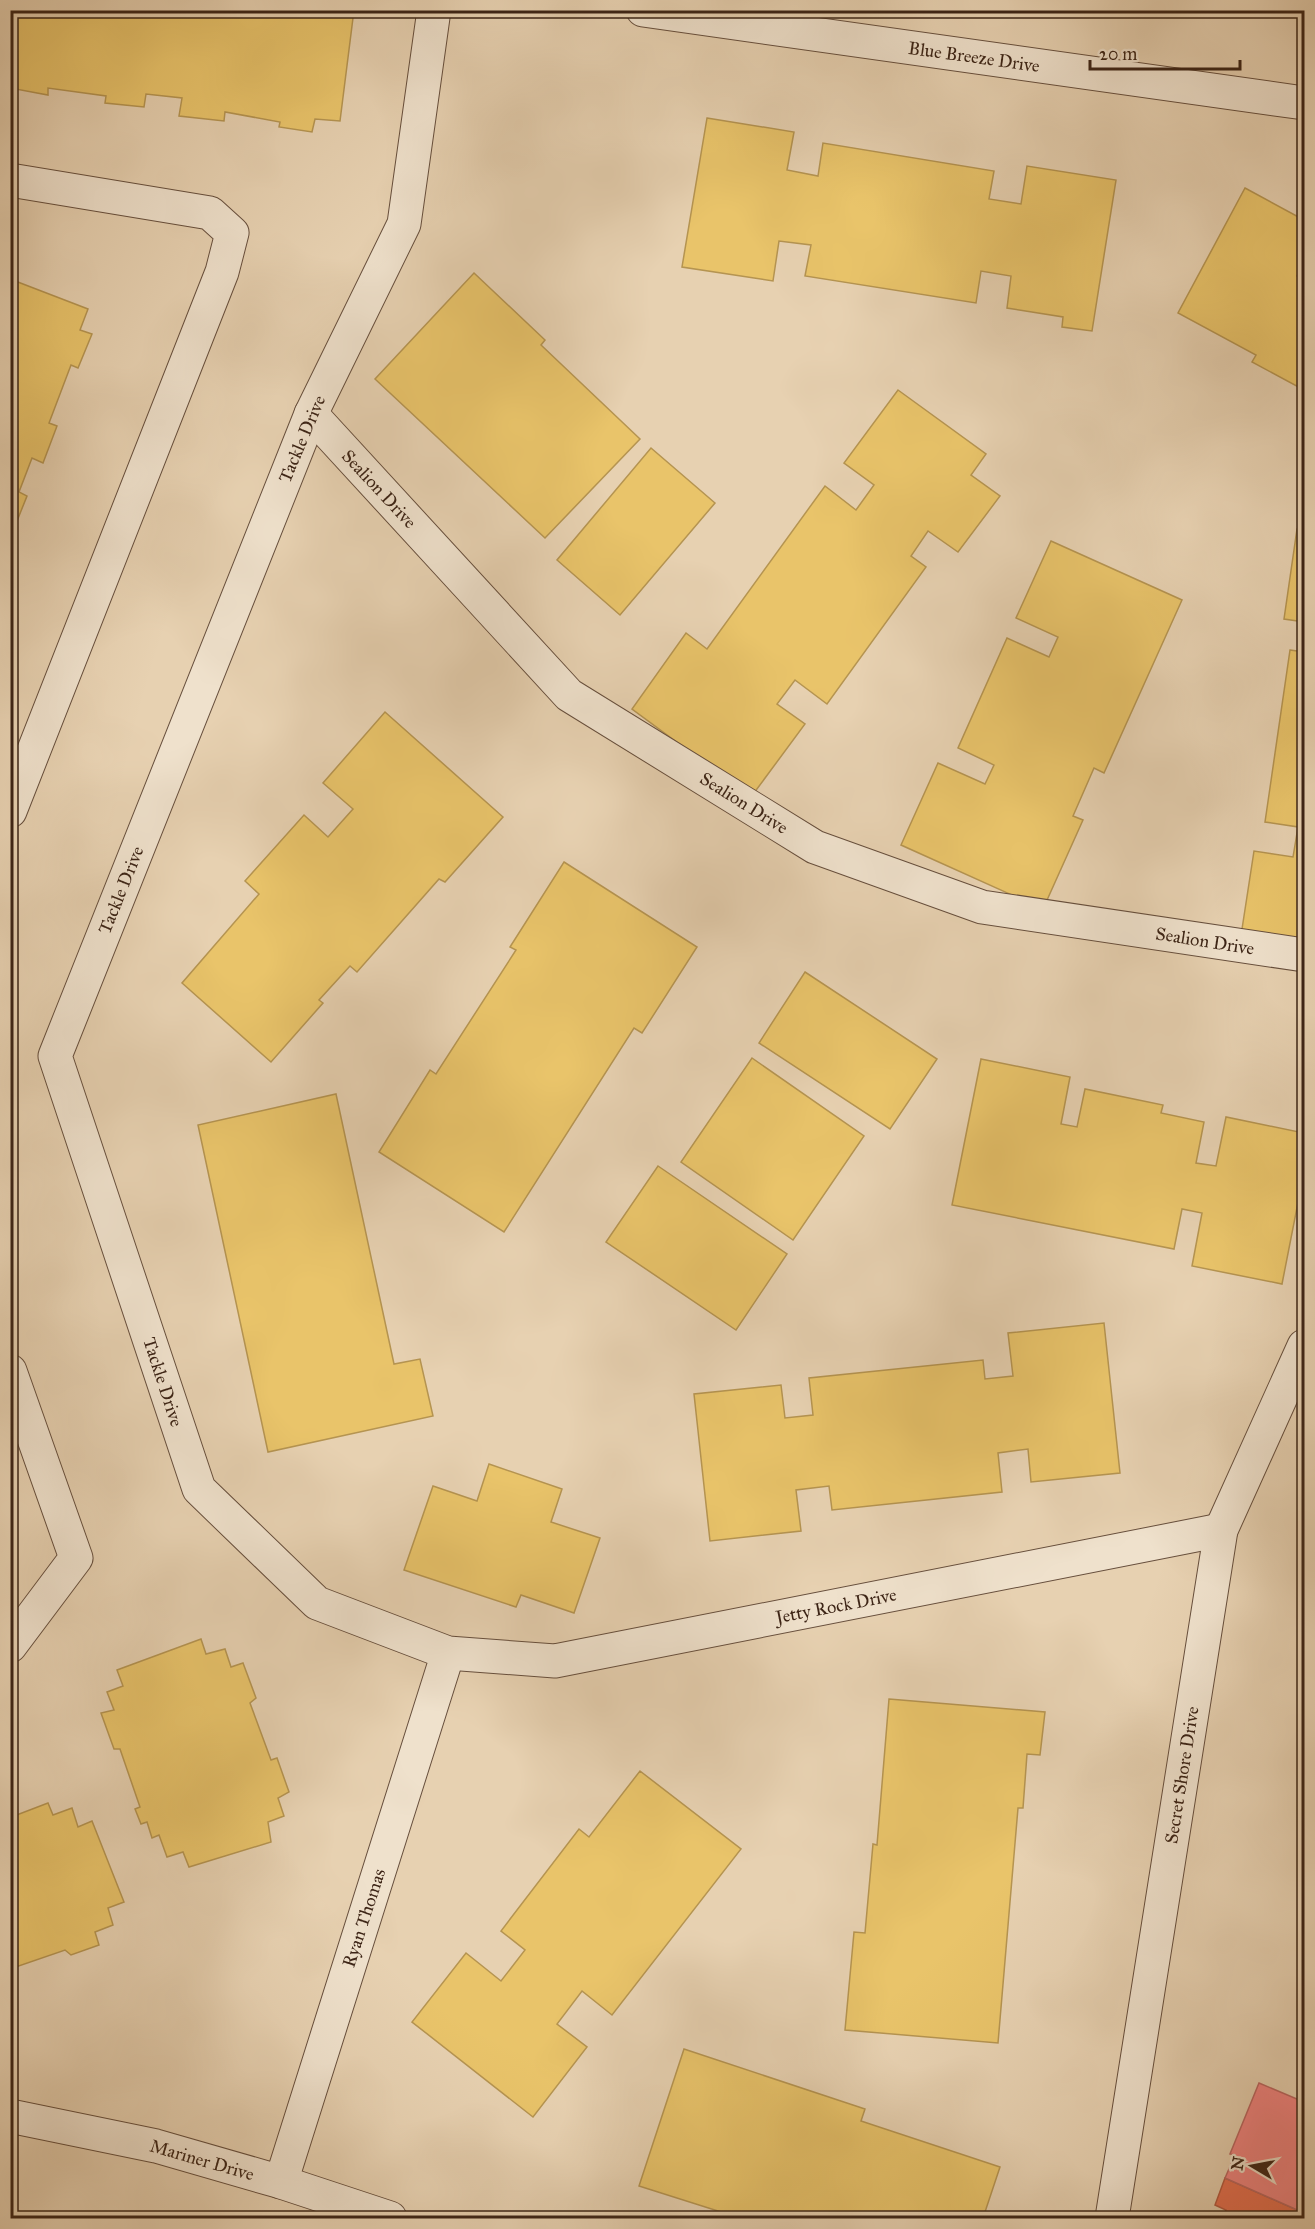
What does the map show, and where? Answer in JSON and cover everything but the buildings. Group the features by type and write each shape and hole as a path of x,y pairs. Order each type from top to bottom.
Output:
{"street":[{"name":"Tackle Drive","path":"434,10 404,224 311,414 55,1056 199,1489 317,1603 448,1653"},
{"name":"Blue Breeze Drive","path":"644,10 1305,103"},
{"path":"10,180 210,213 232,232 222,273 10,811"},
{"name":"Sealion Drive","path":"311,414 569,695 815,847 982,907 1305,956"},
{"name":"Secret Shore Drive","path":"1112,2218 1221,1530 1305,1346"},
{"path":"10,1371 76,1558 10,1646"},
{"name":"Jetty Rock Drive","path":"448,1653 555,1661 1221,1530"},
{"name":"Ryan Thomas","path":"281,2182 448,1653"},
{"name":"Mariner Drive","path":"10,2116 156,2146 281,2182 390,2218"}]}
